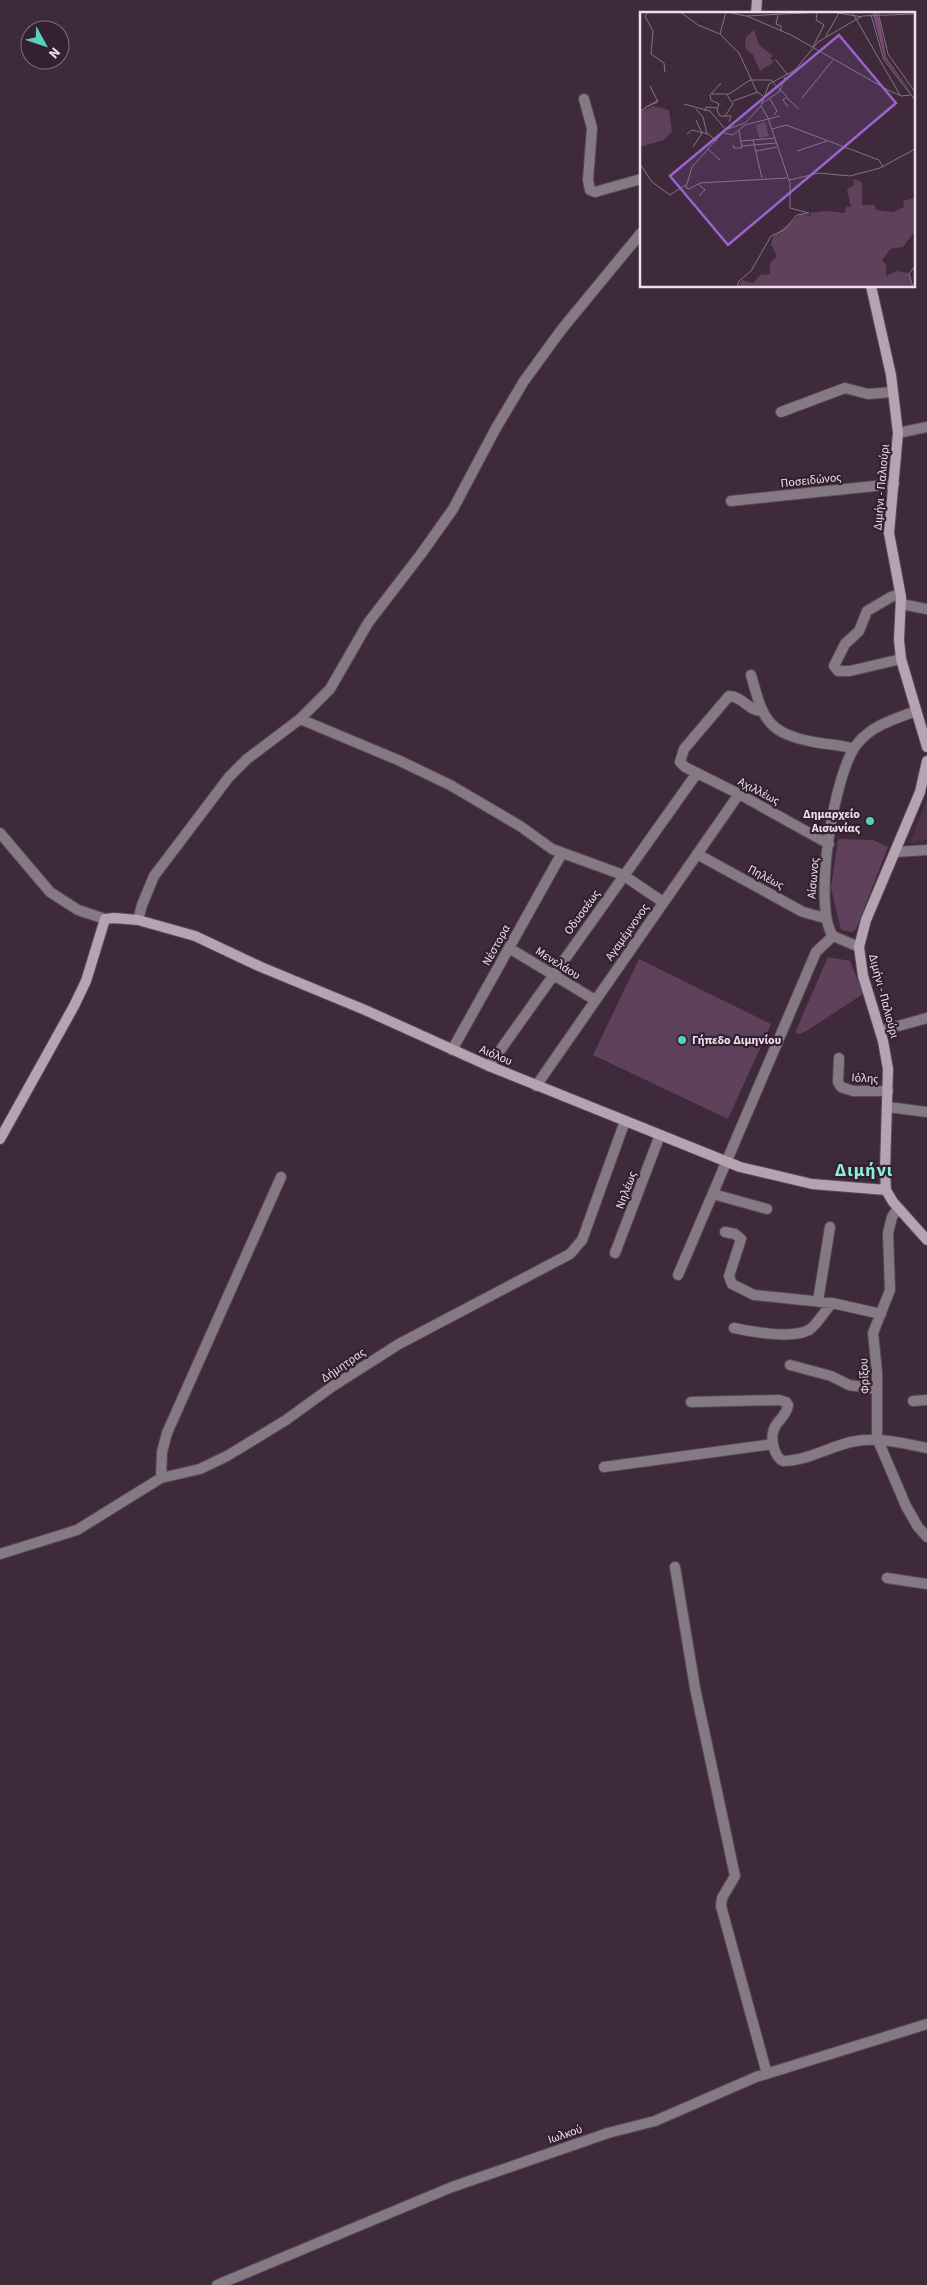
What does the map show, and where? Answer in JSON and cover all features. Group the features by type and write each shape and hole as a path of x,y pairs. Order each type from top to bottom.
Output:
{"street":[{"path":"584,99 592,128 588,180 590,190 595,192 640,179"},
{"path":"138,920 144,897 154,876 229,777 247,759 300,719 330,689 368,622 439,530 464,491 506,411 536,365 640,234"},
{"name":"Διμήνι - Παλιούρι","path":"871,288 886,352 898,433 889,533 901,599 899,640 901,659 927,747"},
{"path":"780,412 846,388 868,394 893,392"},
{"path":"898,433 927,427"},
{"name":"Ποσειδώνος","path":"731,501 894,484"},
{"path":"901,659 850,671 838,671 834,666 845,644 859,630 867,611 891,597 927,609"},
{"path":"751,675 762,711 772,726 783,733 814,742 841,745 853,749"},
{"name":"Αχιλλέως","path":"762,711 757,711 735,697 729,696 684,749 680,759 683,766 739,794 829,844"},
{"name":"Αίσωνος","path":"833,936 825,918 823,892 840,778 853,749 865,735 876,727 916,711"},
{"path":"300,719 398,760 450,785 562,853 623,876 663,902"},
{"name":"Διμήνι - Παλιούρι","path":"886,1190 888,1091 886,1053 863,976 859,947 866,920 920,792 927,761"},
{"name":"Οδυσσέως","path":"488,1066 697,773"},
{"name":"Αγαμέμνονος","path":"536,1086 739,794"},
{"path":"0,833 50,892 78,910 105,919 86,980 74,1006 0,1139"},
{"path":"895,852 927,850"},
{"name":"Νέστορα","path":"452,1050 562,853"},
{"name":"Πηλέως","path":"697,854 803,912 825,918"},
{"name":"Αιόλου","path":"105,919 138,920 195,936 261,967 333,996 488,1066 726,1162 753,1171 812,1184 886,1190"},
{"path":"678,1275 816,952 833,936 859,947"},
{"name":"Μενελάου","path":"509,948 595,1000"},
{"path":"880,1031 927,1018"},
{"name":"Ιόλης","path":"839,1058 838,1082 841,1087 853,1091 888,1091"},
{"path":"888,1107 927,1112"},
{"name":"Δήμητρας","path":"0,1554 77,1530 161,1478 200,1469 227,1456 286,1420 333,1386 406,1340 570,1254 585,1232 625,1120"},
{"name":"Νηλέως","path":"615,1254 660,1135"},
{"path":"161,1478 162,1452 167,1433 237,1271 281,1177"},
{"path":"886,1190 888,1196 927,1240"},
{"path":"713,1194 767,1208"},
{"name":"Φρίξου","path":"898,1208 889,1226 890,1285 888,1298 873,1333 877,1389 877,1438 906,1506 918,1527 927,1537"},
{"path":"818,1301 830,1227"},
{"path":"725,1232 735,1234 742,1242 729,1276 732,1284 754,1295 832,1303 880,1314"},
{"path":"734,1328 768,1334 805,1331 811,1328 832,1303"},
{"path":"790,1365 831,1376 848,1385 877,1389"},
{"path":"913,1401 927,1400"},
{"path":"691,1402 784,1401 788,1405 787,1411 775,1427 773,1444 778,1458 787,1461 851,1442 877,1438 927,1448"},
{"path":"604,1467 773,1444"},
{"path":"675,1567 695,1688 735,1876 722,1898 721,1906 767,2074"},
{"path":"887,1578 927,1584"},
{"name":"Ιωλκού","path":"218,2285 452,2187 608,2133 655,2121 692,2103 767,2074 927,2024"}],"shaded area":[{"path":"927,799 927,840 910,843"},
{"path":"838,839 873,840 888,847 856,929 852,932 841,930 831,888"},
{"path":"828,957 850,961 863,994 808,1030 800,1034 795,1033"},
{"name":"Γήπεδο Διμηνίου","path":"639,959 771,1024 728,1119 593,1055"}],"place":[{"name":"Δημαρχείο Αισωνίας","path":"870,821"},
{"name":"Γήπεδο Διμηνίου","path":"682,1040"}],"district":[{"name":"Διμήνι","path":"864,1170"}]}
